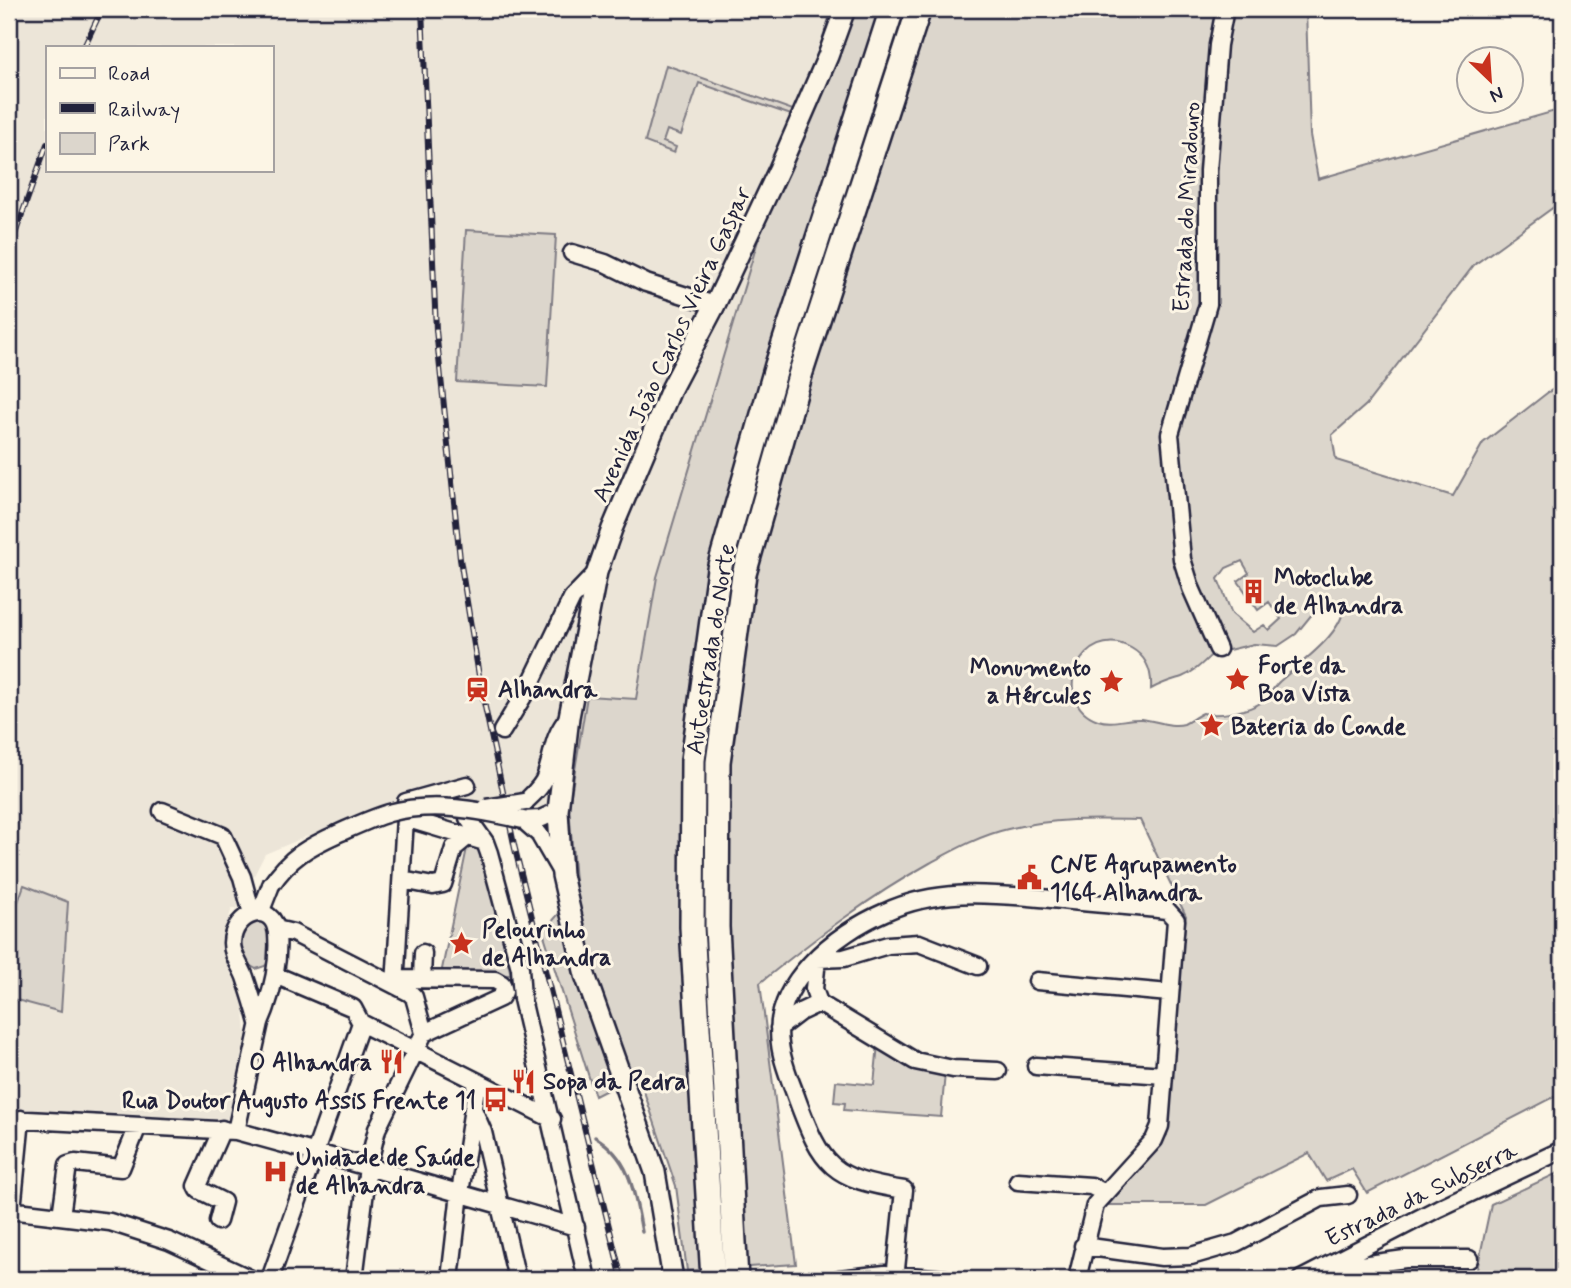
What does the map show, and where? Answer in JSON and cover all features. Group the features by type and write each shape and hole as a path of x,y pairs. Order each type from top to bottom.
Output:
{"highway":[{"name":"Autoestrada do Norte","path":"724,1274 699,1068 692,927 693,760 719,569 777,365 892,9"},
{"name":"Autoestrada do Norte","path":"724,1274 717,927 718,762 744,574 801,372 919,9"}],"main road":[{"name":"Avenida João Carlos Vieira Gaspar","path":"673,1279 654,1172 585,975 562,874 537,815 569,717 597,572 612,528 672,387 715,305 779,169 828,56 845,9"}],"street":[{"name":"Estrada do Miradouro","path":"1218,649 1191,588 1182,559 1170,434 1208,304 1208,172 1218,45 1225,9"},
{"path":"572,253 605,263 646,283 715,305"},
{"path":"502,732 530,685 572,598 597,572"},
{"path":"562,874 537,815 541,785 546,777 554,741 559,729 569,717"},
{"path":"395,982 406,802 467,785"},
{"path":"259,1023 243,973 233,952 232,939 239,922 256,913 285,866 302,852 378,817 405,810 450,808 474,814 537,815"},
{"path":"162,811 223,836 256,913 270,918 276,929 278,961 259,1023 249,1078 229,1130 197,1185 199,1190 223,1202 218,1221"},
{"path":"474,814 485,842 520,968 522,999 587,1279"},
{"path":"405,818 485,842"},
{"path":"402,880 433,886 443,884 454,848 466,838"},
{"path":"895,1277 904,1190 852,1179 826,1161 816,1146 789,1077 780,1044 779,1028 789,993 817,959 844,935 886,911 916,901 951,894 983,893 1167,910 1174,916 1177,925 1158,1133 1095,1205 1077,1279"},
{"path":"276,929 289,931 395,982 413,996 424,1033 377,1129 368,1167 354,1279"},
{"path":"817,959 844,958 888,945 919,943 978,966"},
{"path":"422,979 423,953"},
{"path":"817,959 814,989 819,1003 915,1061 953,1069 998,1071"},
{"path":"243,973 256,978 275,975 353,1008 361,1023 552,1119"},
{"path":"395,982 422,979 501,982 504,992 500,999 424,1033"},
{"path":"1037,981 1170,993"},
{"path":"779,1028 819,1003"},
{"path":"271,1279 361,1023"},
{"path":"1036,1066 1164,1076"},
{"path":"450,1279 477,1082"},
{"path":"473,1108 482,1132 517,1279"},
{"path":"251,1279 169,1241 110,1222 10,1210 15,1119 229,1130 576,1227"},
{"path":"61,1216 68,1166 75,1163 121,1168 138,1126"},
{"name":"Estrada da Subserra","path":"1301,1279 1562,1150"},
{"path":"1018,1181 1091,1186 1105,1193"},
{"path":"1083,1246 1162,1257 1191,1256 1236,1243 1321,1198 1348,1195"},
{"path":"1326,1266 1339,1268 1405,1259 1469,1259"},
{"path":"839,1279 856,1276 946,1279"}],"shaded area":[{"path":"9,9 832,9 762,227 657,577 636,699 587,696 569,807 488,807 362,813 265,854 237,909 232,908 223,936 226,962 243,998 246,1034 235,1095 226,1123 9,1115 9,998 61,1012 9,988"},
{"path":"1404,1262 1471,1268 1486,1279 1372,1279 1380,1266"}],"green space":[{"path":"832,9 1306,9 1310,135 1318,179 1562,109 1562,201 1474,265 1366,405 1332,435 1336,460 1453,496 1483,443 1562,384 1562,1093 1367,1193 1352,1169 1326,1181 1309,1153 1206,1205 1108,1205 1167,1135 1177,994 1186,916 1140,820 1074,820 1025,825 978,839 907,876 842,919 760,983 796,1264 687,1271 676,1186 638,1074 595,1096 543,932 576,894 569,807 587,696 636,699 657,577 762,227","holes":["1242,561 1249,573 1238,581 1258,610 1269,602 1281,619 1269,630 1264,625 1253,632 1232,614 1218,579 1226,568","1317,608 1344,608 1335,629 1327,639 1278,683 1264,700 1249,708 1225,714 1203,713 1179,725 1141,719 1109,722 1098,720 1083,710 1074,697 1073,682 1077,667 1086,654 1098,645 1114,643 1131,648 1141,656 1151,677 1151,689 1182,677 1197,668 1218,649 1220,652 1254,644 1278,646 1296,634"]},
{"path":"666,65 793,110 791,115 699,83 681,135 667,130 663,142 676,147 674,153 645,142"},
{"path":"466,230 556,235 547,387 457,382"},
{"path":"468,843 482,851 511,975 441,974"},
{"path":"24,885 68,902 61,1012 9,998 9,928"},
{"path":"259,921 269,931 271,958 265,966 256,969 244,962 238,942 247,924"},
{"path":"878,1044 945,1073 941,1117 844,1110 845,1103 834,1102 836,1081 874,1085"},
{"path":"1562,1171 1562,1279 1475,1279 1491,1204"}],"waterway":[{"path":"595,1137 617,1156 624,1167 634,1191 642,1232"}],"railway":[{"path":"84,46 102,9"},
{"path":"422,9 436,330 460,559 481,688 515,849 622,1279"},
{"path":"9,251 46,147"}],"place":[{"name":"Motoclube de Alhandra","path":"1254,591"},
{"name":"Forte da Boa Vista","path":"1238,679"},
{"name":"Monumento a Hércules","path":"1111,681"},
{"name":"Alhandra","path":"478,689"},
{"name":"Bateria do Conde","path":"1211,726"},
{"name":"CNE Agrupamento 1164 Alhandra","path":"1030,878"},
{"name":"Pelourinho de Alhandra","path":"462,943"},
{"name":"O Alhandra","path":"392,1062"},
{"name":"Sopa da Pedra","path":"523,1081"},
{"name":"Rua Doutor Augusto Assis Frente 11","path":"496,1100"},
{"name":"Unidade de Saúde de Alhandra","path":"276,1171"}]}
